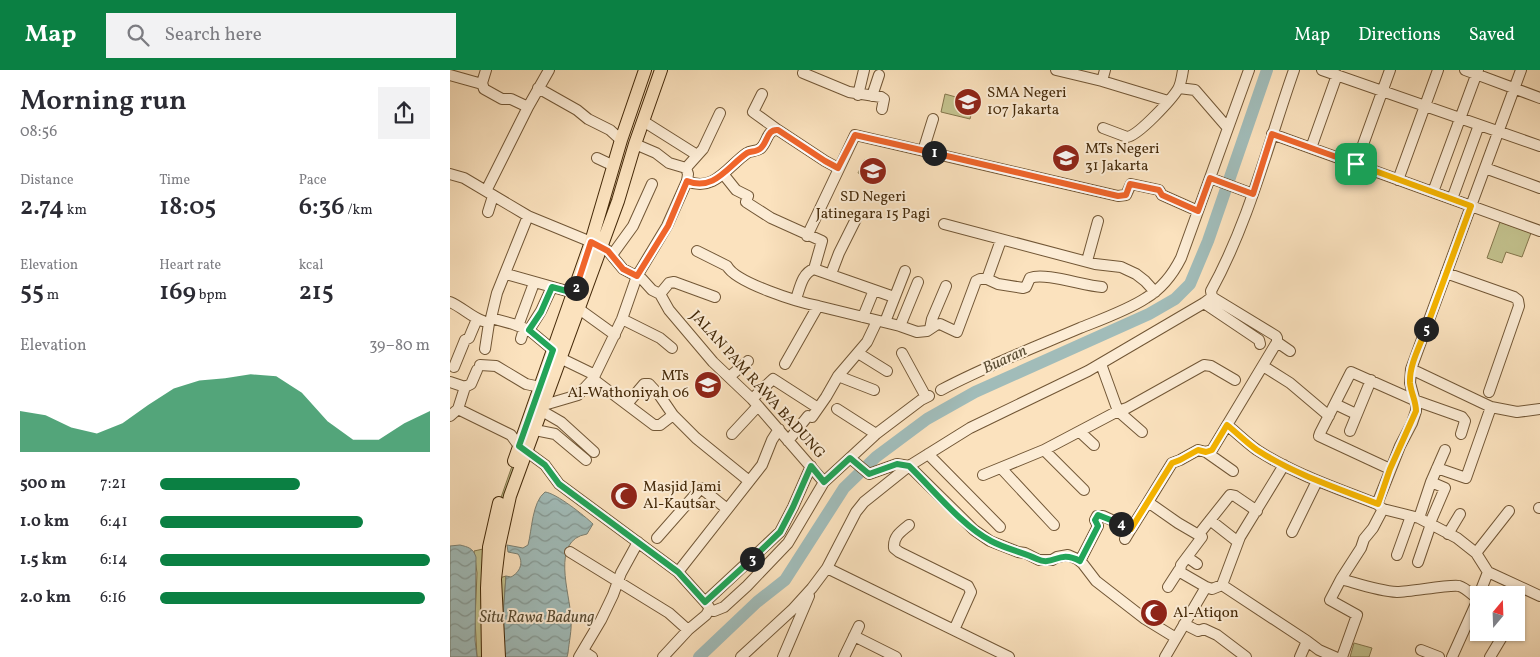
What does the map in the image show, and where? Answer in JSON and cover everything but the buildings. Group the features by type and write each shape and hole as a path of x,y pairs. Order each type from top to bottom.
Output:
{"main road":[{"path":"499,657 495,579 499,546 510,496 540,387 579,309 621,140 645,70"},
{"path":"488,657 486,588 490,547 500,499 522,448 535,430 543,408 556,354 574,293 618,201 635,144 661,70"}],"street":[{"path":"486,70 482,84 484,89 496,97 511,99 528,107"},
{"path":"488,212 490,194 528,107 549,70"},
{"path":"858,94 864,70"},
{"path":"1056,70 1102,81 1168,101"},
{"path":"1102,81 1105,70"},
{"path":"1103,128 1132,137 1179,88 1183,70"},
{"path":"940,390 1001,360 1127,307 1155,292 1176,268 1212,179 1228,127 1249,70"},
{"path":"741,657 792,610 812,588 827,568 856,512 872,495 909,466 970,428 1101,364 1208,300 1228,260 1294,70"},
{"path":"1322,70 1540,146"},
{"path":"1356,164 1390,70"},
{"path":"1398,180 1438,70"},
{"path":"1465,70 1477,72 1540,98"},
{"path":"1342,657 1357,616 1330,600 1361,548 1364,539 1373,528 1390,469 1414,417 1416,411 1410,383 1411,369 1521,70"},
{"path":"1433,192 1477,72"},
{"path":"803,73 832,86 858,94 883,98 882,109"},
{"path":"450,75 482,84"},
{"path":"872,96 879,75"},
{"path":"1311,148 1337,75"},
{"path":"538,88 577,110 588,119 610,130 621,140"},
{"path":"1179,88 1196,90 1228,127"},
{"path":"762,94 752,112 838,168"},
{"path":"686,168 703,149 720,113"},
{"path":"923,151 933,119"},
{"path":"643,121 698,155"},
{"path":"1452,199 1479,124"},
{"path":"687,181 693,183 706,182 724,175 748,152 762,148 770,131 778,130"},
{"path":"1272,134 1540,231"},
{"path":"807,236 855,135 1118,196 1126,195 1129,185 1133,184 1159,190 1162,195 1198,211"},
{"path":"635,144 656,153 669,163 686,168"},
{"path":"597,158 614,166"},
{"path":"543,408 578,395 594,377 622,319 637,276 668,226 687,181 688,174 686,168"},
{"path":"1485,168 1540,188"},
{"name":"JALAN PAM RAWA BADUNG","path":"450,174 464,178 528,216 596,244 612,255 623,269 637,276 652,290 660,294 669,310 713,362 755,403 824,482 853,461 876,434 928,396 902,352"},
{"path":"724,175 736,190 748,196 746,202 771,218 822,242 814,269"},
{"path":"1212,179 1252,194"},
{"path":"612,255 633,226 652,184"},
{"path":"485,349 497,294 528,216"},
{"path":"831,274 856,219"},
{"path":"1087,261 1098,221"},
{"path":"944,224 1095,264 1115,265 1127,269 1145,281 1155,292"},
{"path":"987,278 1000,240"},
{"path":"697,251 726,266 748,282 777,294 922,333 940,324 957,332 976,281 980,278 987,278 998,284 1023,288 1026,287 1030,278 1034,276 1102,287"},
{"path":"796,299 803,279 808,272 814,269 894,297"},
{"path":"788,441 808,416 811,418 826,398 838,376 867,342 881,321 906,271"},
{"path":"1446,273 1518,300 1519,306 1489,392"},
{"path":"506,274 574,293"},
{"path":"660,294 669,282 674,282 716,297"},
{"path":"900,326 918,282"},
{"path":"521,339 534,283"},
{"path":"930,329 932,319 946,286"},
{"path":"524,328 541,312 552,287"},
{"path":"863,317 874,290"},
{"path":"1206,452 1212,450 1277,342 1276,336 1208,300"},
{"path":"1208,300 1259,340 1260,344"},
{"path":"450,302 464,308 477,318 524,328 556,354 594,377 654,425 660,425 673,415"},
{"path":"785,364 818,306"},
{"path":"579,309 614,335"},
{"path":"454,367 465,340 469,338 477,318"},
{"path":"622,319 660,338 672,348"},
{"path":"1277,342 1290,350"},
{"path":"858,353 887,371"},
{"path":"729,377 748,360"},
{"path":"1101,364 1118,411 1142,432"},
{"path":"983,475 1044,450 1127,408 1204,365 1211,366 1235,380"},
{"path":"450,382 468,387 478,368 496,366 526,384 540,387"},
{"path":"1263,366 1290,384 1329,416"},
{"path":"1411,369 1491,407 1516,412 1540,409"},
{"path":"1390,469 1350,449 1321,438 1320,433 1351,372 1414,400 1462,417 1465,421 1461,434"},
{"path":"838,376 874,390"},
{"path":"732,434 773,379 818,408"},
{"path":"1350,431 1371,380"},
{"path":"626,404 647,383 660,396 673,415 696,438 749,481"},
{"path":"450,416 458,409 465,387"},
{"path":"1335,404 1356,414"},
{"path":"1437,468 1466,478 1491,407"},
{"path":"543,408 594,452"},
{"path":"458,409 508,433 522,448 545,465 559,484 678,572 714,611 724,607 747,586 788,542 824,482"},
{"path":"838,409 876,434"},
{"path":"1227,425 1257,450 1284,465 1317,481 1380,506 1415,517 1457,538 1476,553 1488,572 1540,596"},
{"path":"678,572 727,509 740,496 762,465 772,440 779,429"},
{"path":"535,430 555,434 586,460"},
{"path":"1080,432 1094,445"},
{"path":"1044,450 1084,490"},
{"path":"1125,539 1172,463 1198,450 1206,452 1233,471"},
{"path":"1398,555 1445,450"},
{"path":"928,454 1000,527"},
{"path":"853,461 867,473 871,474 897,464 909,466 974,530 990,541 1039,560 1052,560 1068,555 1080,561 1096,581 1145,619 1176,638"},
{"path":"1179,570 1206,587 1212,589 1222,585 1238,542 1284,465"},
{"path":"663,657 688,630 706,615 708,606 780,532 811,466"},
{"path":"1001,468 1054,525"},
{"path":"1292,532 1317,481"},
{"path":"1418,562 1430,524 1445,488 1431,482"},
{"path":"657,538 701,488 727,509"},
{"path":"1199,534 1230,495 1235,496 1257,511"},
{"path":"1148,502 1178,523 1199,534 1202,538 1180,565 1179,570 1168,587"},
{"path":"1476,553 1509,510"},
{"path":"1448,534 1460,514"},
{"path":"1080,561 1098,526 1095,521 1096,516 1103,516 1131,529"},
{"path":"1210,520 1238,542"},
{"path":"908,525 896,537 894,548 968,586 971,592 971,596 954,630"},
{"path":"584,655 638,542"},
{"path":"570,552 670,613 688,630"},
{"path":"1187,557 1197,564"},
{"path":"827,568 1009,657"},
{"path":"1483,586 1488,572"},
{"path":"1341,579 1379,590 1396,592 1413,592 1456,585 1470,592"},
{"path":"1222,585 1319,650 1335,657"},
{"path":"1164,657 1206,587"},
{"path":"783,657 812,588"},
{"path":"1452,657 1470,617"},
{"path":"1184,624 1198,631 1204,629 1216,635 1246,657"},
{"path":"844,657 859,626"},
{"path":"854,636 896,657"},
{"path":"1300,657 1307,641"},
{"path":"1490,657 1499,641"},
{"path":"1421,650 1439,657"}],"shaded area":[{"path":"945,94 974,102 970,119 941,112"},
{"path":"864,160 885,169 879,182 858,173"},
{"path":"1500,222 1531,233 1522,257 1506,252 1502,263 1487,258"},
{"path":"519,446 496,579 506,576 503,616 504,657 477,657 475,620 477,573 474,551 483,549"},
{"path":"1354,643 1372,648 1369,657 1350,657"}],"water":[{"name":"Situ Rawa Badung","path":"545,492 563,500 593,524 587,534 576,538 569,546 565,557 571,622 568,653 567,657 504,657 503,616 506,576 511,577 514,575 519,570 521,564 518,554 508,552 507,545 523,548 528,545 537,502"},
{"name":"Situ Rawa Badung","path":"460,545 470,548 476,557 475,640 477,657 450,657 450,546"}],"waterway":[{"name":"Buaran","path":"699,657 757,602 785,580 844,488 876,457 927,419 975,392 1149,314 1175,299 1190,284 1208,241 1267,70"}],"place":[{"name":"SMA Negeri 107 Jakarta","path":"968,102"},
{"name":"MTs Negeri 31 Jakarta","path":"1066,158"},
{"name":"SD Negeri Jatinegara 15 Pagi","path":"873,171"},
{"name":"MTs Al-Wathoniyah 06","path":"708,385"},
{"name":"Masjid Jami Al-Kautsar","path":"624,496"},
{"name":"Al-Atiqon","path":"1154,613"}],"route":[{"path":"778,130 838,168 852,137 858,135 1122,197 1127,194 1130,184 1159,190 1162,195 1198,211 1210,178 1253,194 1272,134 1356,164 1471,206 1411,369 1410,383 1416,411 1390,469 1378,504 1317,481 1284,465 1257,450 1227,425 1212,450 1206,452 1198,450 1172,463 1131,529 1109,518 1098,515 1095,521 1098,526 1080,561 1068,555 1046,561 990,541 974,530 909,466 897,464 869,474 850,458 824,482 811,466 780,532 705,602 678,572 559,484 545,465 519,446 553,350 529,330 538,318 552,287 574,293 591,242 608,251 619,266 637,276 668,226 687,181 701,183 719,178 748,152 762,148 770,131 778,130"}]}
